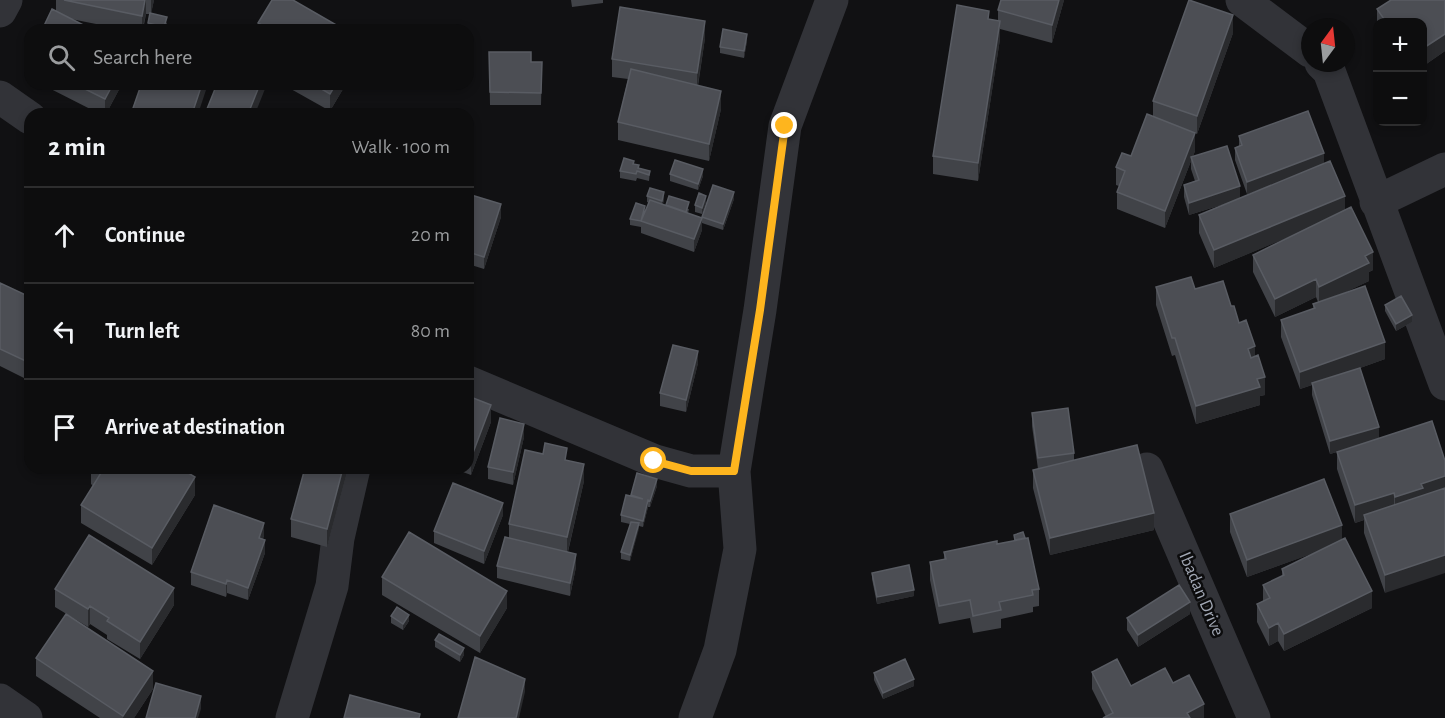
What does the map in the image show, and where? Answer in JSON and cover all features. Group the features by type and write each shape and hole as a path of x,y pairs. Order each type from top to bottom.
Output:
{"street":[{"path":"0,11 6,0"},
{"path":"695,718 720,650 740,549 734,471 760,310 785,126 832,0"},
{"path":"1242,0 1301,44"},
{"path":"1329,72 1445,384"},
{"path":"0,98 24,114"},
{"path":"1376,202 1445,169"},
{"path":"474,385 654,461 691,471 734,471"},
{"name":"Ibadan Drive","path":"1148,469 1254,718"},
{"path":"292,718 332,586 338,538 353,474"},
{"path":"0,699 27,718"}],"building":[{"path":"64,0 145,0 142,16"},
{"path":"272,0 293,0 335,24 260,24 258,23"},
{"path":"1001,0 1059,0 1052,25 998,10"},
{"path":"1189,0 1233,15 1197,116 1153,101"},
{"path":"1391,0 1445,0 1445,34 1427,46 1427,18 1383,18 1377,9"},
{"path":"957,5 989,11 988,19 1000,21 978,163 933,156"},
{"path":"620,7 705,21 697,73 612,59"},
{"path":"52,9 81,24 45,24"},
{"path":"150,13 167,17 165,24 148,23"},
{"path":"723,29 747,34 744,51 720,47"},
{"path":"489,52 531,52 531,62 542,62 541,93 490,92"},
{"path":"631,69 721,91 709,144 618,122"},
{"path":"87,90 110,90 105,99"},
{"path":"139,90 200,90 194,108 133,108"},
{"path":"215,90 258,90 250,108 207,108"},
{"path":"1308,111 1324,153 1247,182 1235,148 1242,145 1239,136"},
{"path":"1147,114 1195,133 1165,211 1117,192 1125,171 1116,167 1122,153 1131,156"},
{"path":"1227,146 1240,186 1189,203 1184,185 1199,180 1191,157"},
{"path":"624,158 634,161 633,164 639,165 638,168 650,171 649,175 637,171 636,174 620,171"},
{"path":"675,160 703,169 698,184 670,174"},
{"path":"1330,161 1345,196 1214,250 1199,215"},
{"path":"713,185 734,192 723,224 702,217"},
{"path":"650,188 664,192 662,201 647,196"},
{"path":"699,193 706,196 702,208 695,205"},
{"path":"474,196 501,204 484,257 474,254"},
{"path":"669,196 689,202 686,212 666,205"},
{"path":"650,200 702,218 694,239 641,221"},
{"path":"636,203 645,206 641,221 630,219"},
{"path":"1351,207 1373,252 1365,256 1369,263 1319,287 1316,279 1275,299 1253,255"},
{"path":"1191,277 1195,289 1223,281 1239,323 1246,320 1255,346 1248,349 1251,358 1258,355 1265,377 1257,379 1260,387 1196,406 1156,287"},
{"path":"0,283 24,294 24,360 0,349"},
{"path":"1365,286 1385,342 1300,372 1281,320 1315,308 1313,304"},
{"path":"1401,296 1412,315 1396,324 1385,305"},
{"path":"673,345 698,351 686,400 660,393"},
{"path":"1360,368 1379,427 1330,441 1312,383"},
{"path":"474,398 491,405 474,450"},
{"path":"1068,408 1074,453 1038,458 1032,413"},
{"path":"500,418 524,424 513,472 488,467"},
{"path":"1432,421 1445,461 1445,476 1421,484 1423,488 1395,497 1394,493 1355,505 1337,452"},
{"path":"545,443 567,448 565,460 584,464 567,537 509,524 525,450 543,454"},
{"path":"1137,445 1154,513 1050,538 1033,470"},
{"path":"637,473 657,479 650,501 648,500 643,521 621,515 626,495 643,499 631,495"},
{"path":"100,474 190,474 195,477 152,548 81,505"},
{"path":"303,474 341,474 327,529 291,519"},
{"path":"1324,479 1342,525 1247,560 1230,514"},
{"path":"453,483 503,503 484,551 434,531"},
{"path":"1445,488 1445,555 1385,575 1364,515"},
{"path":"214,505 264,523 259,538 265,540 248,588 227,580 226,584 191,572"},
{"path":"631,522 639,523 630,555 621,552"},
{"path":"409,532 507,591 480,636 382,577"},
{"path":"1023,532 1025,538 1015,540 1014,535"},
{"path":"89,535 174,588 140,642 107,621 109,618 90,606 88,609 55,589"},
{"path":"505,537 576,554 570,583 497,566"},
{"path":"1028,538 1039,589 1032,590 1033,595 999,602 1001,610 973,616 970,600 939,606 930,562 946,559 944,552 997,541 997,544"},
{"path":"1345,538 1372,591 1284,634 1278,623 1269,628 1257,604 1270,598 1263,585 1284,575 1282,569"},
{"path":"909,565 914,590 877,597 872,573"},
{"path":"1179,585 1190,602 1138,635 1127,618"},
{"path":"397,607 409,615 403,624 391,616"},
{"path":"66,614 153,671 123,716 36,658"},
{"path":"439,634 464,648 460,655 435,640"},
{"path":"475,657 525,679 516,718 458,718"},
{"path":"905,659 914,679 883,693 874,673"},
{"path":"1117,659 1131,686 1165,668 1173,683 1189,675 1204,704 1187,713 1190,718 1103,718 1113,713 1092,672"},
{"path":"156,683 201,696 195,718 146,718"},
{"path":"350,695 420,714 419,718 344,718"}],"route":[{"path":"654,461 691,471 734,471 760,310 785,126"}]}
